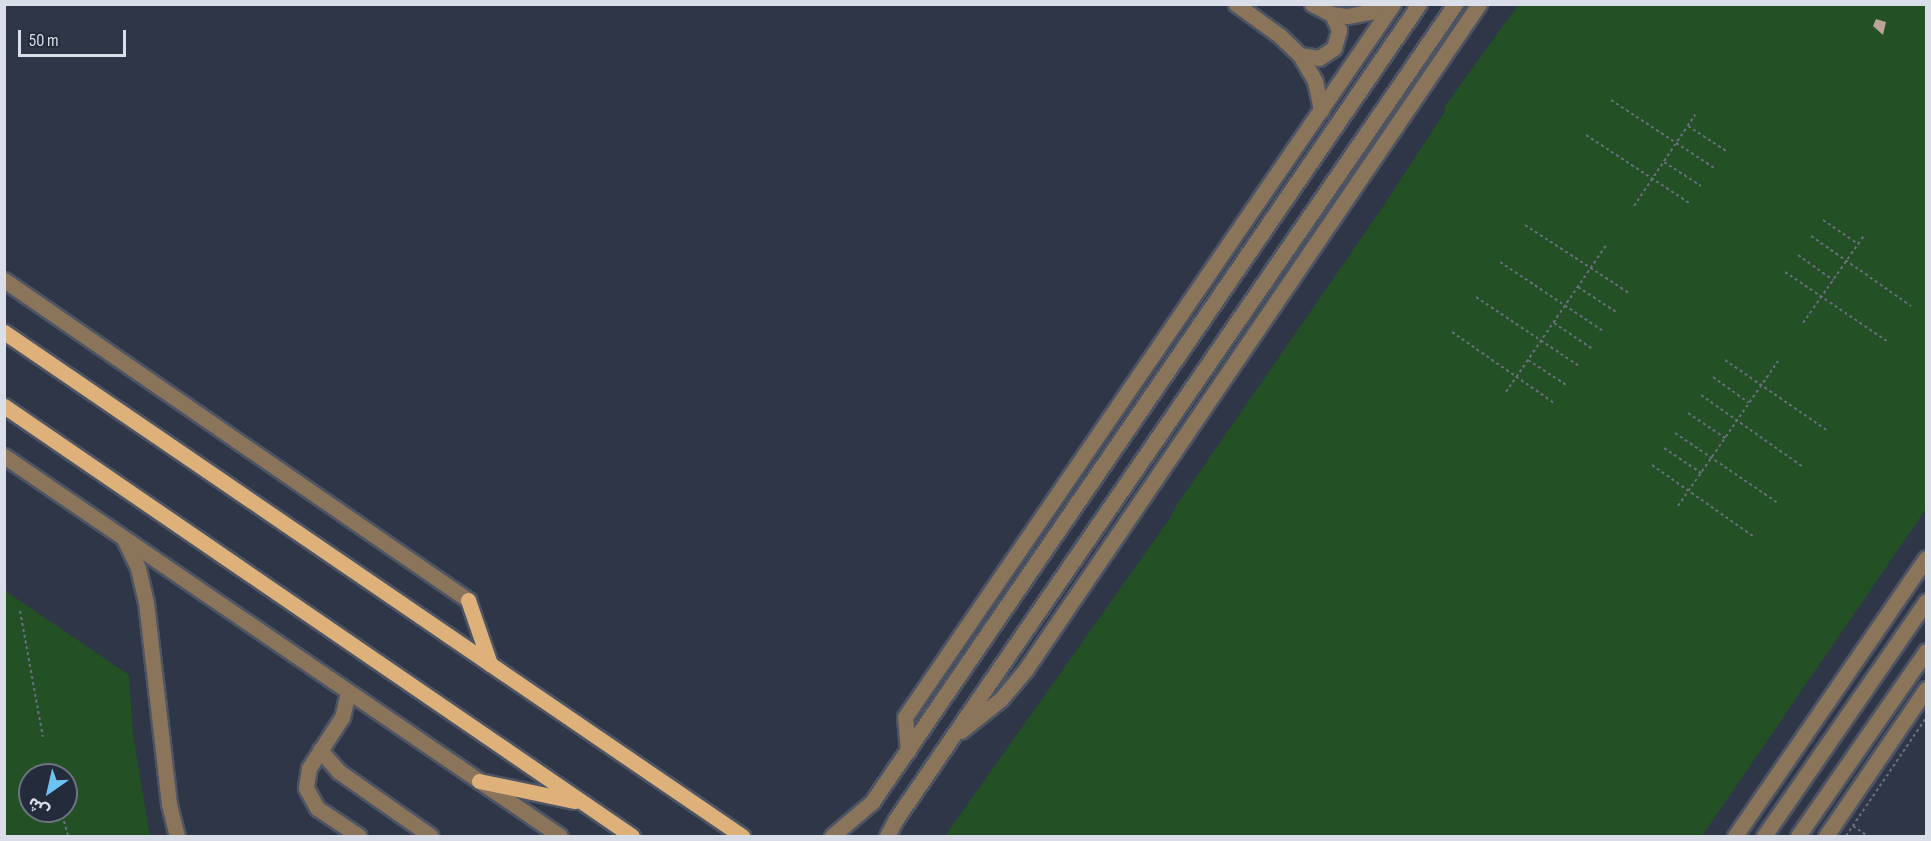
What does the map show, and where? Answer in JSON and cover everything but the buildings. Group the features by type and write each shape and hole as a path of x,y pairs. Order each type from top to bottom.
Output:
{"main road":[{"path":"4,332 742,837"},
{"path":"4,406 632,837"},
{"path":"468,600 490,664"},
{"path":"479,781 582,802"}],"street":[{"path":"1236,4 1280,36 1300,55 1315,81 1321,110"},
{"path":"1312,4 1332,14 1362,15 1391,4"},
{"path":"908,751 905,717 1321,110 1391,4"},
{"path":"835,835 872,802 908,751 1419,4"},
{"path":"887,837 953,736 1455,4"},
{"path":"953,736 993,706 1026,669 1479,4"},
{"path":"1300,55 1318,58 1334,48 1340,30 1332,14"},
{"path":"4,280 468,600"},
{"path":"1162,342 1167,374"},
{"path":"4,456 560,837"},
{"path":"123,537 138,568 146,602 169,804 177,837"},
{"path":"1735,837 1926,558"},
{"path":"1764,837 1926,601"},
{"path":"1798,837 1926,651"},
{"path":"1826,837 1923,695 1901,688"},
{"path":"348,692 342,717 306,775 308,795 317,808 359,837"},
{"path":"320,750 338,771 431,837"}],"path":[{"path":"1611,100 1714,168"},
{"path":"1634,206 1695,115"},
{"path":"1688,126 1726,151"},
{"path":"1586,135 1689,203"},
{"path":"1664,162 1701,186"},
{"path":"1823,220 1858,244"},
{"path":"1525,225 1629,293"},
{"path":"1803,323 1865,234"},
{"path":"1811,236 1911,306"},
{"path":"1506,392 1607,244"},
{"path":"1798,255 1833,280"},
{"path":"1500,261 1603,331"},
{"path":"1785,272 1887,341"},
{"path":"1578,286 1616,312"},
{"path":"1476,297 1579,366"},
{"path":"1554,322 1591,348"},
{"path":"1452,332 1554,403"},
{"path":"1528,360 1566,385"},
{"path":"1725,360 1828,431"},
{"path":"1678,506 1778,361"},
{"path":"1713,377 1749,403"},
{"path":"1701,395 1803,467"},
{"path":"1688,413 1725,438"},
{"path":"1675,432 1778,503"},
{"path":"1664,448 1701,473"},
{"path":"1652,465 1754,537"},
{"path":"20,611 43,737"},
{"path":"1846,837 1926,718"},
{"path":"1853,826 1868,837"}],"green space":[{"path":"1518,5 1926,5 1926,509 1702,836 945,836 1170,518 1176,506 1382,208 1444,113 1445,106"},
{"path":"4,590 129,675 133,734 150,836 5,836"}]}
